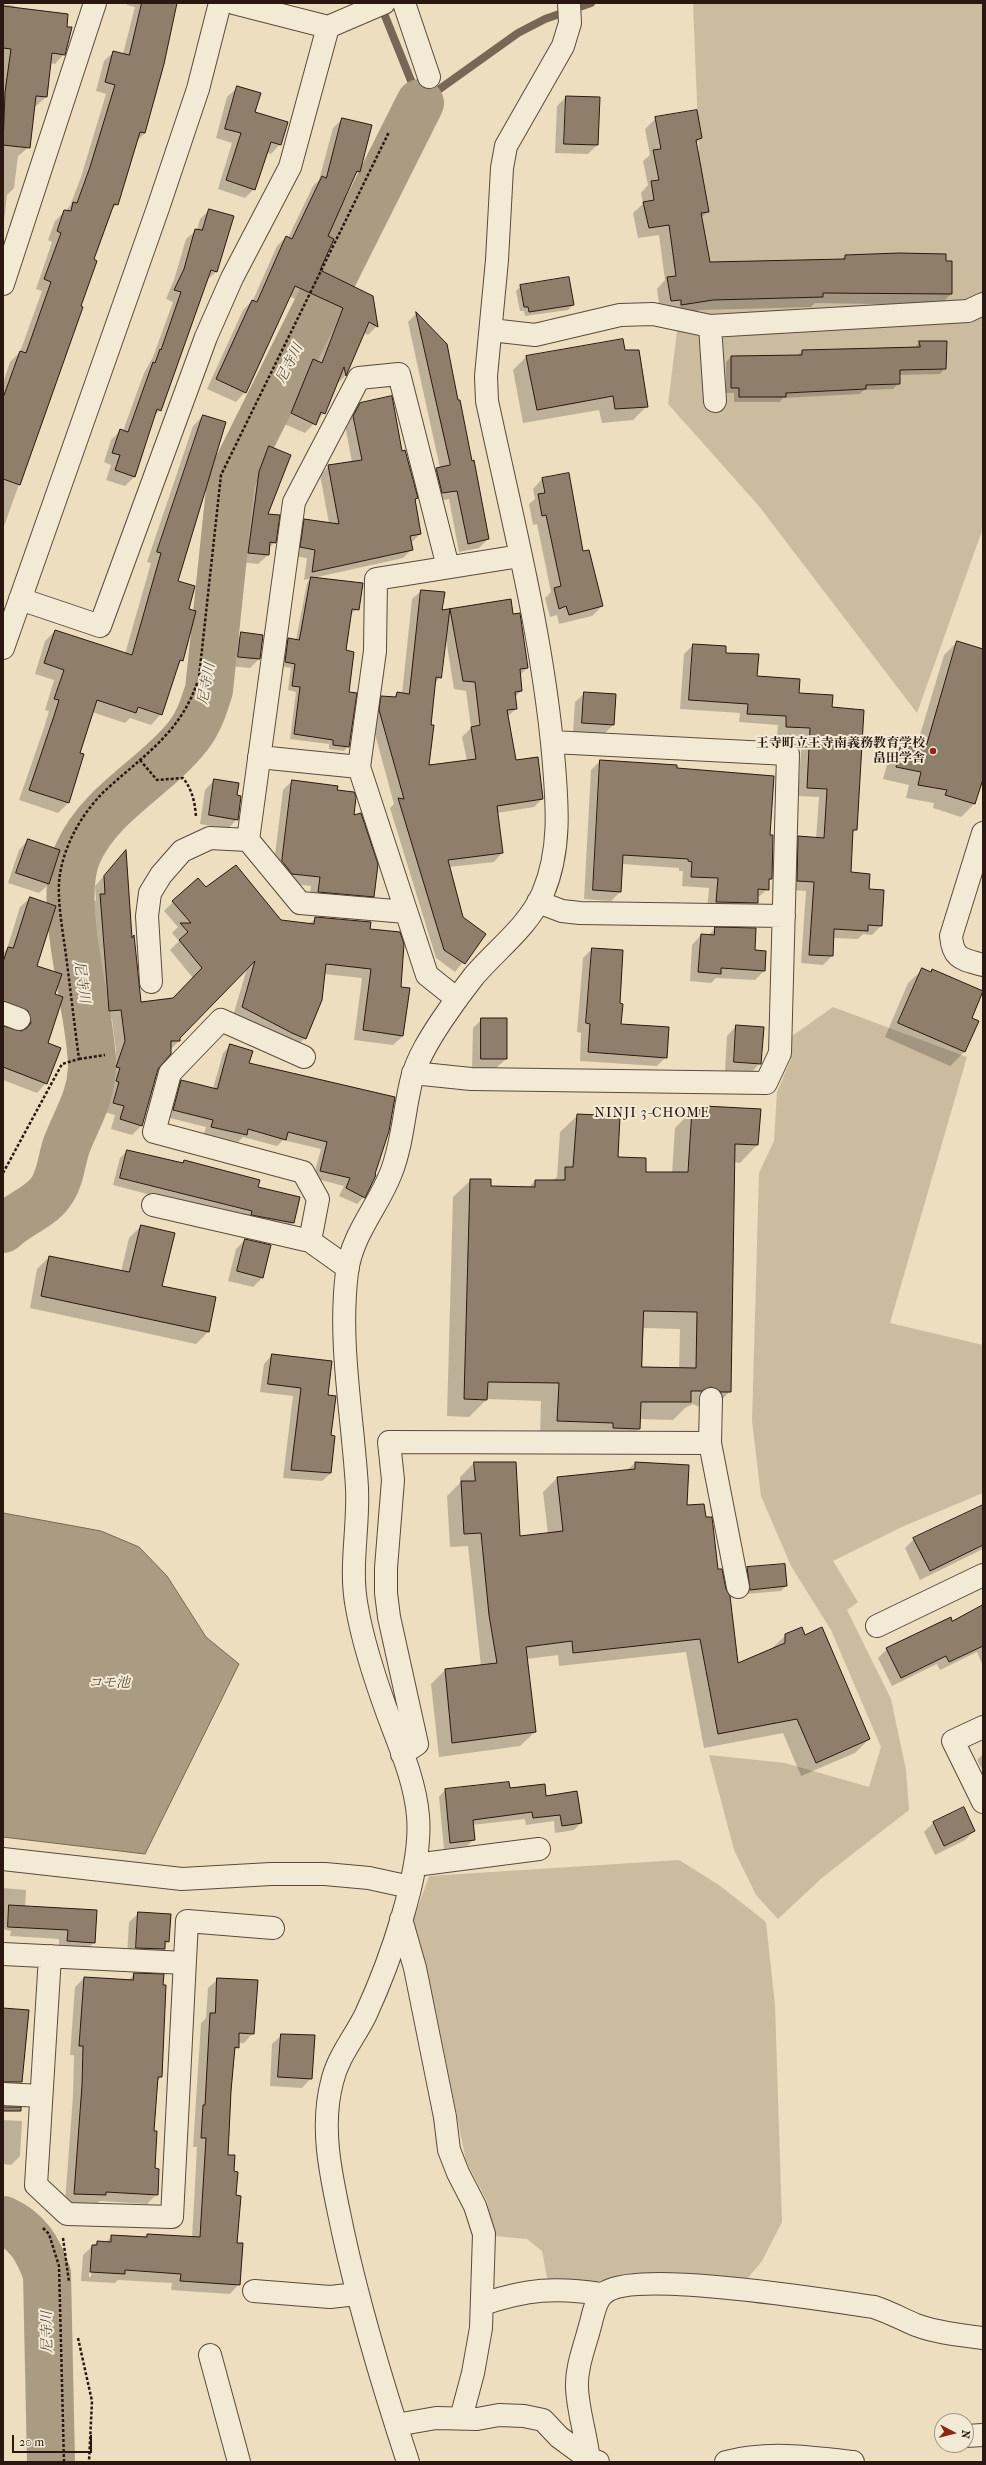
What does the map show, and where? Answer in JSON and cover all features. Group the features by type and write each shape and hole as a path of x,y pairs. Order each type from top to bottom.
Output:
{"street":[{"path":"3,284 95,3"},
{"path":"3,648 161,201 198,89 220,3"},
{"path":"234,3 328,27 371,5"},
{"path":"404,3 429,77"},
{"path":"408,2462 357,2294 329,2161 328,2103 332,2080 340,2058 369,2007 401,1919 415,1865 419,1834 418,1811 402,1754 383,1703 355,1603 353,1561 357,1495 345,1317 348,1268 354,1245 389,1179 396,1160 413,1073 423,1052 474,976 534,911 553,860 556,837 557,808 548,705 539,646 487,401 486,376 491,330 502,168 506,146 563,46 570,13"},
{"path":"20,599 100,626 206,337 232,278 290,167 307,112 328,27"},
{"path":"491,330 535,335 620,315 653,314 710,326 968,311 983,304"},
{"path":"710,326 715,401"},
{"path":"406,912 300,903 248,840 294,502 359,378 399,374 448,567"},
{"path":"457,1000 427,975 359,767 375,651 376,579 520,556"},
{"path":"413,1073 471,1079 766,1083 780,1052 788,754 552,742"},
{"path":"259,757 359,767"},
{"path":"983,833 951,936 952,948 959,958 983,965"},
{"path":"151,982 147,916 150,893 161,875 182,851 210,838 248,840"},
{"path":"538,902 562,911 580,914 784,916"},
{"path":"304,1057 220,1020 170,1073 154,1132 303,1172 318,1199 310,1241"},
{"path":"153,1205 310,1241 348,1268"},
{"path":"711,1399 710,1442 738,1587"},
{"path":"402,1754 416,1744 389,1617 386,1593 393,1480 389,1442 710,1442"},
{"path":"877,1626 983,1575"},
{"path":"983,1727 954,1741 983,1802"},
{"path":"415,1865 539,1849"},
{"path":"3,1859 182,1879 272,1874 325,1874 369,1878 410,1887"},
{"path":"401,1919 415,1968 445,2117 449,2150 458,2173 475,2206 484,2234 483,2304 473,2373 461,2418"},
{"path":"50,1956 36,2185 67,2214 172,2217 187,1921 273,1928"},
{"path":"3,1954 185,1963"},
{"path":"3,2094 41,2096"},
{"path":"483,2304 531,2291 580,2291 602,2294 617,2288 643,2283 759,2291 874,2308 890,2312 917,2325 944,2332 983,2338"},
{"path":"254,2291 330,2297 357,2294"},
{"path":"592,2461 577,2387 580,2362 596,2305 602,2294"},
{"path":"210,2355 239,2462"},
{"path":"396,2425 436,2418 478,2418 499,2414 524,2416 543,2420 559,2437 592,2461"},
{"path":"726,2462 746,2457 800,2456 852,2462"}],"path":[{"path":"79,1059 60,910 59,881 65,854 76,829 90,806 140,760 159,745 179,719 194,692 199,677 221,475 389,132"},
{"path":"140,760 157,780 183,778 188,784 195,804 199,843"},
{"path":"3,1173 62,1064 79,1059 105,1055"},
{"path":"64,2462 58,2266 48,2234 34,2218 52,2200 64,2240 69,2282"},
{"path":"78,2338 92,2401 89,2462"}],"shaded area":[{"path":"693,3 983,3 983,528 917,713 758,505 668,404 699,152"},
{"path":"833,1007 967,1057 890,1323 983,1345 983,1493 904,1526 833,1561 858,1602 847,1610 891,1699 906,1770 909,1810 823,1877 778,1919 756,1895 734,1850 709,1755 785,1763 869,1787 881,1747 831,1630 791,1566 761,1496 752,1421 759,1173 774,1141 777,1092 791,1059 792,1036"},
{"path":"679,1860 719,1885 766,1922 775,2005 782,2222 762,2261 743,2284 615,2277 589,2284 548,2283 542,2251 527,2239 494,2236 487,2201 466,2161 436,2012 413,1921 429,1876"}],"water":[{"name":"コモ池","path":"3,1513 101,1531 139,1547 167,1576 206,1637 239,1664 145,1854 3,1837"}],"building":[{"path":"142,3 177,3 164,64 145,133 140,132 118,205 114,204 94,259 97,261 81,306 83,307 20,485 3,479 3,398 20,351 26,353 51,282 44,279 61,233 57,231 64,210 71,211 73,202 77,203 90,167 115,85 105,82 113,51 129,55"},
{"path":"3,6 68,14 67,27 72,27 65,55 52,53 47,97 36,96 30,148 3,145 5,92 11,49 3,48"},
{"path":"237,86 261,93 255,112 288,122 281,145 271,142 255,190 226,180 241,133 225,129"},
{"path":"566,96 600,97 598,145 564,144"},
{"path":"697,110 702,138 696,140 709,212 701,213 710,262 845,259 845,255 899,253 946,254 946,261 952,261 952,294 823,293 823,297 713,300 681,305 681,300 671,301 667,277 676,276 669,225 649,228 643,202 654,200 651,181 659,180 653,150 661,149 655,117"},
{"path":"342,118 372,125 360,172 357,171 328,236 334,239 320,270 373,296 378,327 369,322 346,376 344,367 325,414 321,412 316,425 291,413 313,359 322,363 343,308 295,286 246,393 216,379 252,300 257,302 286,236 292,239 322,176 326,178"},
{"path":"209,209 234,216 217,272 211,270 161,411 157,409 135,477 115,470 120,455 112,453 120,429 128,432 153,362 155,363 160,349 161,350 181,292 174,290 184,269 195,229 202,230"},
{"path":"569,277 574,305 529,312 528,307 524,307 520,285"},
{"path":"416,312 447,344 472,461 474,460 489,539 468,544 457,491 442,493 436,468 450,465"},
{"path":"623,339 625,350 639,350 648,407 615,409 613,396 537,410 526,356"},
{"path":"919,341 947,341 946,369 900,370 900,384 866,385 866,389 786,393 786,397 739,397 739,388 731,388 731,356 802,355 802,350 920,347"},
{"path":"392,396 402,451 405,450 418,498 415,499 421,534 410,536 413,550 312,572 315,550 300,547 304,519 339,524 328,465 362,460 353,416 360,403"},
{"path":"203,415 226,422 178,581 195,586 189,609 196,611 183,661 180,660 162,715 138,707 136,713 97,700 80,753 84,754 69,803 29,790 59,700 54,699 64,670 44,663 55,630 132,655 161,553 157,552"},
{"path":"269,446 291,455 268,514 280,515 276,543 270,542 269,555 248,553 259,472"},
{"path":"569,473 583,551 589,550 603,606 569,615 566,606 559,609 554,588 561,586 546,515 542,516 538,494 545,493 542,478"},
{"path":"311,577 363,583 359,610 352,609 346,650 354,652 349,692 357,693 349,747 333,745 333,740 294,734 300,687 292,686 295,664 285,662 288,638 299,640"},
{"path":"421,590 445,592 442,610 511,599 513,614 520,613 528,668 520,669 522,691 515,692 517,709 507,710 516,760 538,757 543,799 497,806 503,853 448,860 463,917 486,934 465,964 444,950 398,798 404,799 379,710 381,696 396,697 397,692 409,694","holes":["450,609 463,681 475,682 480,725 471,727 476,759 429,765 434,725 431,725 436,677 441,678"]},
{"path":"241,632 263,635 260,659 238,657"},
{"path":"957,641 983,649 983,779 975,804 945,795 947,790 918,785 921,772 896,767 901,744 925,749"},
{"path":"693,644 726,646 726,653 759,654 757,676 800,679 799,693 833,695 832,707 864,710 857,830 853,830 851,872 870,874 869,889 884,890 882,926 868,925 868,931 834,929 833,956 809,955 814,882 797,881 798,836 824,838 827,789 807,788 810,728 786,727 786,716 747,714 748,704 689,700"},
{"path":"584,692 616,694 614,725 582,723"},
{"path":"600,760 677,765 677,768 774,776 770,835 773,835 772,879 769,879 769,890 758,889 758,903 716,902 718,878 691,877 692,862 688,861 688,859 623,855 621,892 593,890"},
{"path":"214,779 239,783 237,795 241,796 238,820 209,815"},
{"path":"292,780 338,786 337,790 354,792 356,797 354,815 361,813 378,864 374,897 318,892 320,877 292,874 282,861"},
{"path":"28,839 60,850 49,884 16,873"},
{"path":"126,850 132,938 134,935 141,1002 173,998 202,968 179,940 188,932 180,923 191,923 172,901 198,878 206,887 236,865 281,920 314,924 315,917 371,922 370,929 400,932 404,944 401,987 410,988 403,1036 363,1030 371,969 326,964 322,1000 306,1039 292,1033 242,1007 255,961 180,1038 180,1041 171,1041 171,1054 158,1069 142,1126 120,1119 124,1106 113,1103 119,1082 116,1081 120,1068 116,1067 125,1041 121,1010 109,1011 100,894 105,894 104,876"},
{"path":"30,897 56,906 37,966 62,974 55,994 63,997 48,1043 61,1048 47,1084 3,1067 3,1026 21,1031 27,1028 31,1023 28,1011 3,1001 3,962 8,947 13,948"},
{"path":"715,927 756,928 755,950 766,951 765,971 721,968 721,974 698,972 701,934 714,935"},
{"path":"592,948 623,950 620,1003 623,1004 621,1024 669,1027 667,1058 588,1052 590,1024 586,1023"},
{"path":"922,968 931,972 932,969 983,991 972,1018 979,1021 965,1052 898,1023"},
{"path":"481,1018 507,1018 507,1059 481,1059"},
{"path":"736,1025 764,1027 761,1064 734,1062"},
{"path":"230,1044 253,1051 249,1063 395,1097 389,1131 375,1174 376,1175 365,1198 346,1188 350,1178 320,1171 327,1142 288,1132 286,1140 248,1129 247,1135 211,1127 213,1120 173,1110 181,1080 217,1089"},
{"path":"704,1106 761,1109 758,1145 735,1144 731,1392 721,1392 711,1387 702,1391 691,1391 691,1402 641,1402 640,1429 613,1428 613,1423 557,1421 559,1383 488,1382 487,1400 464,1399 470,1179 491,1179 491,1186 535,1187 535,1180 565,1180 565,1167 573,1167 577,1114 620,1116 618,1157 646,1158 646,1172 688,1172 692,1109 704,1110","holes":["644,1311 697,1312 696,1368 642,1367"]},
{"path":"127,1150 183,1163 184,1160 260,1180 258,1187 300,1197 294,1223 251,1215 252,1211 120,1178"},
{"path":"141,1225 175,1233 162,1286 216,1297 209,1332 41,1296 49,1256 129,1272"},
{"path":"245,1239 271,1245 263,1278 237,1271"},
{"path":"272,1354 332,1361 328,1395 336,1396 331,1435 335,1436 331,1473 291,1470 301,1388 268,1384"},
{"path":"474,1462 516,1462 520,1536 563,1531 557,1477 635,1469 635,1462 689,1465 687,1505 704,1504 706,1517 712,1517 718,1569 722,1569 726,1589 730,1596 738,1663 785,1643 785,1634 802,1627 805,1635 822,1627 870,1739 816,1763 797,1719 718,1734 700,1639 573,1653 572,1641 526,1647 536,1732 452,1743 445,1669 497,1663 489,1615 481,1533 464,1534 461,1481 475,1481"},
{"path":"983,1505 983,1545 930,1571 913,1538"},
{"path":"785,1564 787,1586 750,1590 747,1567"},
{"path":"983,1605 983,1646 949,1662 946,1656 901,1678 886,1648 951,1617 952,1621"},
{"path":"509,1782 510,1788 545,1784 546,1796 577,1791 582,1823 562,1826 560,1815 533,1818 532,1812 473,1820 475,1840 450,1843 445,1789"},
{"path":"964,1807 975,1831 944,1846 933,1822"},
{"path":"9,1905 97,1910 95,1943 67,1941 68,1930 8,1927"},
{"path":"138,1912 171,1914 169,1942 165,1941 165,1949 136,1948"},
{"path":"134,1973 164,1974 163,1985 166,1985 162,2077 158,2077 154,2131 157,2131 155,2168 159,2169 158,2195 106,2192 106,2195 74,2194 82,2085 83,2046 79,2046 84,1977 133,1980"},
{"path":"217,1978 258,1980 254,2034 239,2033 239,2048 235,2047 231,2091 228,2155 235,2155 234,2171 238,2172 236,2195 241,2196 237,2243 243,2243 240,2285 180,2281 181,2274 125,2270 125,2274 90,2272 92,2245 97,2245 97,2241 111,2242 111,2235 147,2237 147,2234 200,2237 206,2138 201,2138 203,2105 205,2105 210,2013 215,2013"},
{"path":"3,2008 29,2010 22,2082 3,2082"},
{"path":"281,2034 315,2035 312,2079 278,2077"},
{"path":"3,2107 21,2107 21,2111 3,2111"}],"waterway":[{"path":"381,6 420,103 518,33 545,19 591,3"},
{"name":"尼寺川","path":"3,1229 45,1199 54,1188 59,1176 67,1144 87,1098 91,1078 92,1067 87,1017 76,958 70,900 72,874 78,853 88,835 100,819 129,791 175,751 192,731 198,720 209,690 231,480 420,103"},
{"name":"尼寺川","path":"3,2220 12,2224 26,2235 36,2249 47,2274 51,2462"}],"place":[{"name":"王寺町立王寺南義務教育学校 畠田学舎","path":"933,751"}],"district":[{"name":"NINJI 3-CHOME","path":"652,1114"}]}
